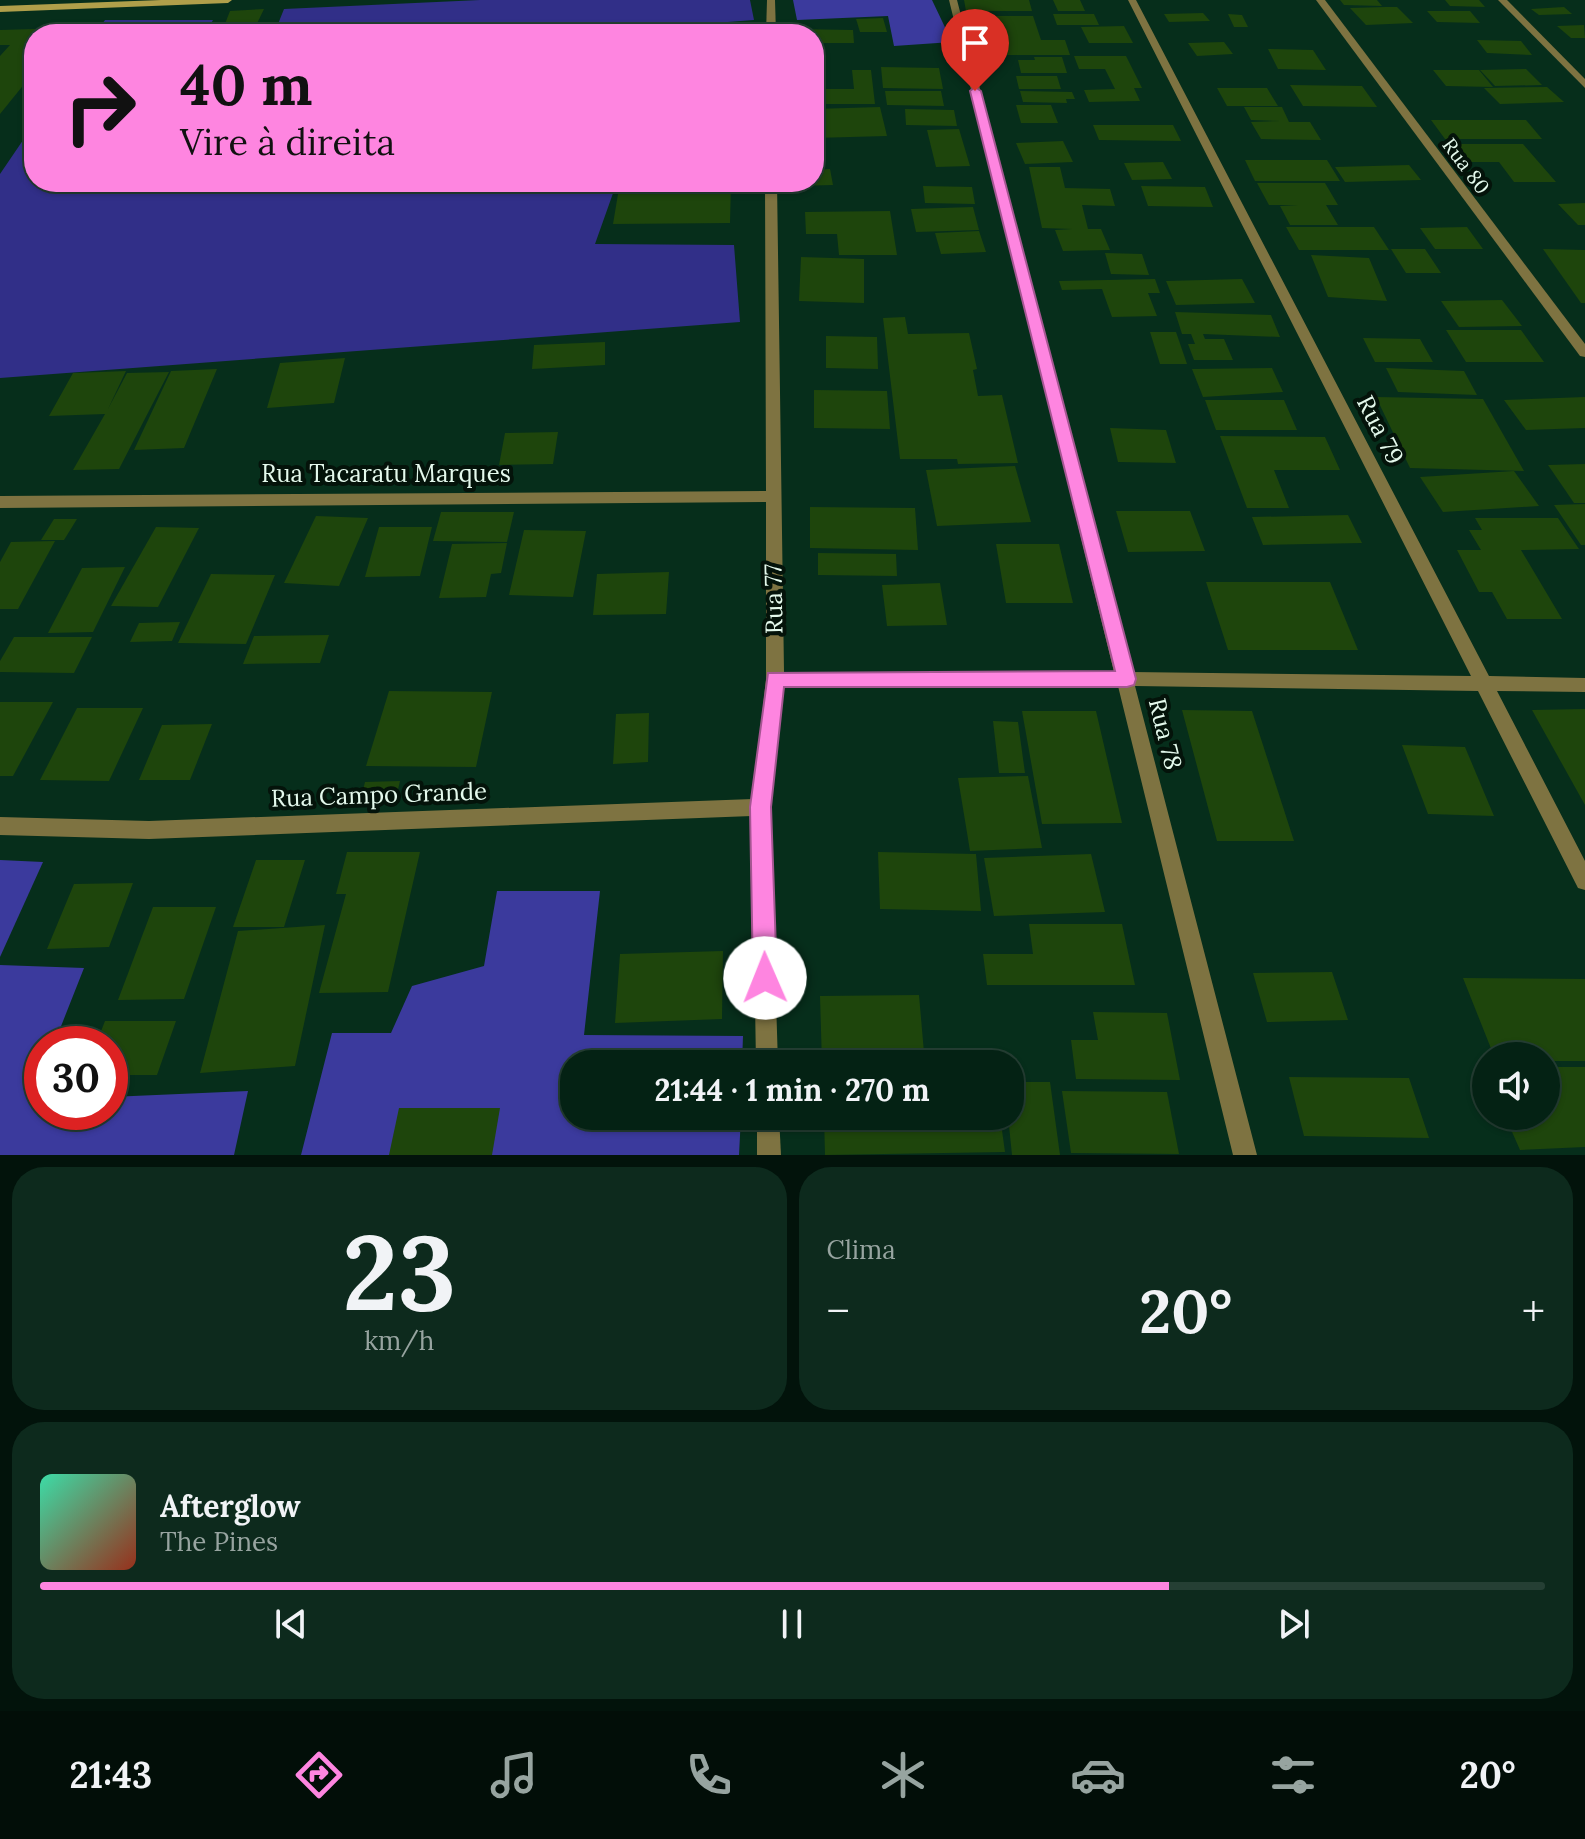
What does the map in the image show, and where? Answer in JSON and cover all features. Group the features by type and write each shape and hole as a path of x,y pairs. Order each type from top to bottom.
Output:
{"street":[{"path":"0,9 228,0"},
{"path":"771,0 771,24"},
{"name":"Rua 78","path":"953,0 1245,1155"},
{"name":"Rua 79","path":"1132,0 1585,881"},
{"name":"Rua 80","path":"1320,0 1585,353"},
{"path":"1502,0 1585,85"},
{"path":"1567,68 1585,68"},
{"name":"Rua 77","path":"767,1050 761,807 775,679 771,192"},
{"name":"Rua Tacaratu Marques","path":"0,502 773,496"},
{"path":"775,679 1127,679 1585,685"},
{"name":"Rua Campo Grande","path":"0,826 149,830 761,807"},
{"path":"768,1130 769,1155"}],"shaded area":[{"path":"480,0 750,0 754,20 702,24 278,24 284,9"},
{"path":"793,0 932,0 952,42 894,46 888,16 797,20"},
{"path":"105,20 213,20 211,24 102,24"},
{"path":"24,139 24,192 613,192 595,244 734,245 740,322 0,378 0,174"},
{"path":"0,860 43,862 0,957"},
{"path":"497,891 600,891 584,1035 743,1036 742,1050 560,1050 560,1130 740,1130 739,1155 301,1155 332,1033 391,1033 412,986 484,966"},
{"path":"0,965 84,968 61,1026 24,1026 24,1130 128,1130 128,1096 248,1091 234,1155 0,1155"}],"building":[{"path":"964,0 1029,0 1032,11 966,11"},
{"path":"1053,0 1080,0 1085,11 1058,11"},
{"path":"1340,0 1377,0 1382,6 1344,5"},
{"path":"1445,0 1479,0 1485,7 1450,6"},
{"path":"1397,7 1413,23 1366,25 1350,8"},
{"path":"1564,7 1572,14 1539,15 1531,9"},
{"path":"264,9 257,24 225,24 230,11"},
{"path":"1427,11 1470,11 1480,23 1437,22"},
{"path":"1203,13 1210,21 1169,22 1164,14"},
{"path":"1053,14 1094,14 1099,25 1057,25"},
{"path":"1228,14 1242,15 1248,27 1234,27"},
{"path":"986,16 1033,16 1041,40 1065,40 1070,55 997,55"},
{"path":"883,18 887,32 860,32 856,19"},
{"path":"1584,25 1585,38 1571,38 1557,26"},
{"path":"1124,26 1133,43 1089,43 1081,27"},
{"path":"24,29 24,84 0,114 0,56 10,45 0,45 0,30"},
{"path":"824,30 853,30 854,43 824,43"},
{"path":"1477,40 1521,41 1532,55 1487,53"},
{"path":"1224,42 1233,54 1197,56 1188,43"},
{"path":"1268,49 1313,50 1326,70 1278,69"},
{"path":"1074,56 1126,56 1142,88 1134,88 1140,101 1089,102 1084,90 1115,89 1105,69 1079,69"},
{"path":"1034,57 1062,57 1067,73 1021,73 1018,60 1035,60"},
{"path":"881,67 939,68 943,89 883,88"},
{"path":"1526,69 1542,85 1495,86 1480,70"},
{"path":"852,70 871,70 875,104 824,104 824,89 854,89"},
{"path":"1433,70 1479,70 1493,87 1446,86"},
{"path":"1016,76 1057,76 1061,89 1019,89"},
{"path":"1290,85 1362,86 1377,107 1303,106"},
{"path":"1547,87 1564,102 1500,104 1484,88"},
{"path":"1217,88 1267,88 1278,106 1227,106"},
{"path":"885,91 941,91 944,106 887,105"},
{"path":"1020,91 1072,92 1075,99 1066,99 1067,103 1023,102"},
{"path":"1016,105 1051,105 1058,123 1021,123"},
{"path":"880,107 887,136 824,138 824,109"},
{"path":"1244,107 1282,107 1289,122 1310,122 1321,140 1261,139 1251,122 1281,121 1251,120"},
{"path":"905,109 954,110 957,126 906,125"},
{"path":"1431,120 1526,120 1542,139 1445,139"},
{"path":"1093,125 1173,125 1181,141 1099,140"},
{"path":"959,129 970,166 936,167 927,130"},
{"path":"1063,141 1073,162 1025,164 1016,143"},
{"path":"1456,144 1523,144 1556,182 1514,182 1499,162 1470,162"},
{"path":"1245,160 1327,160 1340,181 1255,181"},
{"path":"1163,162 1172,179 1132,180 1124,163"},
{"path":"1409,165 1421,180 1345,182 1335,167"},
{"path":"1029,167 1060,167 1065,188 1110,189 1115,206 1082,205 1088,229 1101,229 1110,250 1063,251 1055,230 1072,229 1042,228"},
{"path":"824,169 830,169 833,185 824,185"},
{"path":"1257,183 1325,183 1338,205 1326,205 1338,225 1290,225 1280,206 1298,205 1269,205"},
{"path":"923,186 972,187 975,204 925,203"},
{"path":"1141,186 1205,187 1213,207 1148,206"},
{"path":"618,192 731,192 730,223 613,224"},
{"path":"1585,203 1585,225 1578,225 1558,204"},
{"path":"973,207 979,230 916,232 911,209"},
{"path":"890,211 897,255 839,255 837,234 806,234 805,212"},
{"path":"1286,227 1374,227 1389,250 1299,250"},
{"path":"1467,227 1483,249 1435,249 1420,228"},
{"path":"979,231 986,252 941,254 935,233"},
{"path":"1391,249 1425,249 1441,273 1406,273"},
{"path":"1543,249 1585,250 1585,303 1581,303"},
{"path":"1105,253 1142,254 1149,275 1111,274"},
{"path":"1311,255 1369,258 1387,301 1328,297"},
{"path":"801,257 864,259 864,303 799,301"},
{"path":"1155,279 1160,293 1148,293 1157,316 1112,317 1102,289 1062,290 1059,281"},
{"path":"1242,279 1255,303 1176,305 1166,281"},
{"path":"1502,300 1522,326 1459,327 1441,301"},
{"path":"1175,312 1271,315 1280,337 1203,334 1205,339 1224,339 1233,360 1194,360 1188,344 1195,344 1191,334 1182,334"},
{"path":"905,317 908,334 969,333 977,369 973,370 978,396 1002,395 1018,463 958,464 957,459 900,459 883,318"},
{"path":"1446,330 1521,330 1544,362 1466,362"},
{"path":"1150,332 1176,332 1187,364 1160,364"},
{"path":"826,336 877,337 878,369 826,368"},
{"path":"1363,338 1420,339 1433,362 1375,362"},
{"path":"605,342 605,365 532,369 534,345"},
{"path":"345,358 334,403 267,408 280,363"},
{"path":"1272,368 1283,392 1203,397 1192,369"},
{"path":"1386,368 1464,371 1477,395 1398,392"},
{"path":"217,369 184,448 134,450 171,371"},
{"path":"126,371 108,409 127,373 169,372 119,469 73,470 105,414 49,416 73,373"},
{"path":"814,390 887,391 890,429 814,428"},
{"path":"1376,397 1483,399 1524,471 1410,468"},
{"path":"1585,397 1585,428 1526,430 1504,400"},
{"path":"1205,400 1284,400 1297,430 1216,430"},
{"path":"1110,428 1166,430 1176,463 1118,462"},
{"path":"558,432 553,464 499,465 505,433"},
{"path":"1220,436 1325,437 1340,470 1274,470 1289,508 1247,508"},
{"path":"1585,464 1585,503 1574,503 1548,465"},
{"path":"1015,466 1031,522 937,526 926,470"},
{"path":"1514,471 1539,506 1443,512 1420,477"},
{"path":"1585,504 1585,545 1581,545 1554,505"},
{"path":"810,507 915,508 918,550 810,548"},
{"path":"1116,511 1190,511 1205,551 1128,552"},
{"path":"441,512 514,512 507,542 433,541"},
{"path":"1348,515 1362,543 1263,545 1252,517"},
{"path":"316,516 368,518 339,586 284,583"},
{"path":"1475,518 1558,518 1579,549 1521,550 1562,619 1507,619 1492,592 1479,592 1457,550 1481,550 1469,530 1482,530"},
{"path":"54,519 77,519 64,540 41,540"},
{"path":"156,527 199,528 158,607 111,606"},
{"path":"379,527 432,527 420,576 365,577"},
{"path":"524,530 586,531 573,597 509,595"},
{"path":"55,541 18,609 0,609 0,562 11,542"},
{"path":"507,543 501,573 491,574 486,597 439,598 452,544"},
{"path":"996,544 1059,544 1073,603 1006,603"},
{"path":"818,553 896,554 897,576 818,575"},
{"path":"125,567 93,632 48,633 82,568"},
{"path":"669,572 666,614 593,615 597,574"},
{"path":"211,574 275,575 246,644 178,643"},
{"path":"1206,582 1330,582 1358,650 1228,650"},
{"path":"940,583 947,625 887,626 882,585"},
{"path":"180,622 172,641 130,642 139,623"},
{"path":"329,635 320,663 243,664 254,636"},
{"path":"14,637 92,637 74,673 0,672 0,661"},
{"path":"389,691 492,692 476,767 366,766"},
{"path":"0,702 53,702 13,776 0,776"},
{"path":"77,708 143,708 109,781 40,780"},
{"path":"1585,709 1585,805 1532,710"},
{"path":"1182,710 1252,711 1294,841 1217,841"},
{"path":"1022,711 1096,711 1122,823 1042,824"},
{"path":"649,713 648,762 613,764 616,714"},
{"path":"993,721 1018,722 1025,773 999,773"},
{"path":"212,724 190,780 139,780 162,725"},
{"path":"1402,745 1465,747 1494,816 1428,814"},
{"path":"1028,776 1042,848 970,851 958,778"},
{"path":"400,781 396,798 361,798 365,782"},
{"path":"347,852 420,852 388,992 319,993 346,894 336,894"},
{"path":"878,852 976,854 981,911 880,909"},
{"path":"1091,854 1105,912 994,916 984,858"},
{"path":"256,860 305,860 284,927 233,927"},
{"path":"133,883 109,947 47,949 74,884"},
{"path":"153,907 216,907 184,999 118,1000"},
{"path":"1029,924 1122,924 1135,985 987,985 983,954 1033,954"},
{"path":"325,925 295,1066 200,1073 238,931"},
{"path":"723,951 722,1019 615,1023 620,954"},
{"path":"1332,972 1348,1020 1267,1022 1253,973"},
{"path":"1463,978 1585,979 1585,1061 1560,1061 1560,1042 1488,1042"},
{"path":"919,995 924,1050 822,1050 820,996"},
{"path":"1093,1012 1167,1013 1180,1080 1076,1079 1071,1040 1098,1040"},
{"path":"105,1021 176,1021 157,1075 128,1075 128,1026 103,1026"},
{"path":"1560,1067 1585,1067 1585,1147 1520,1150 1511,1130 1560,1130"},
{"path":"1289,1077 1409,1078 1429,1138 1304,1136"},
{"path":"1024,1082 1050,1082 1060,1155 1012,1155 1009,1130 1024,1130"},
{"path":"1062,1091 1167,1092 1179,1154 1071,1153"},
{"path":"399,1108 500,1108 492,1155 389,1155"},
{"path":"824,1130 1002,1130 1005,1152 825,1155"}],"route":[{"path":"765,978 761,807 775,679 1127,679 975,91"}]}
